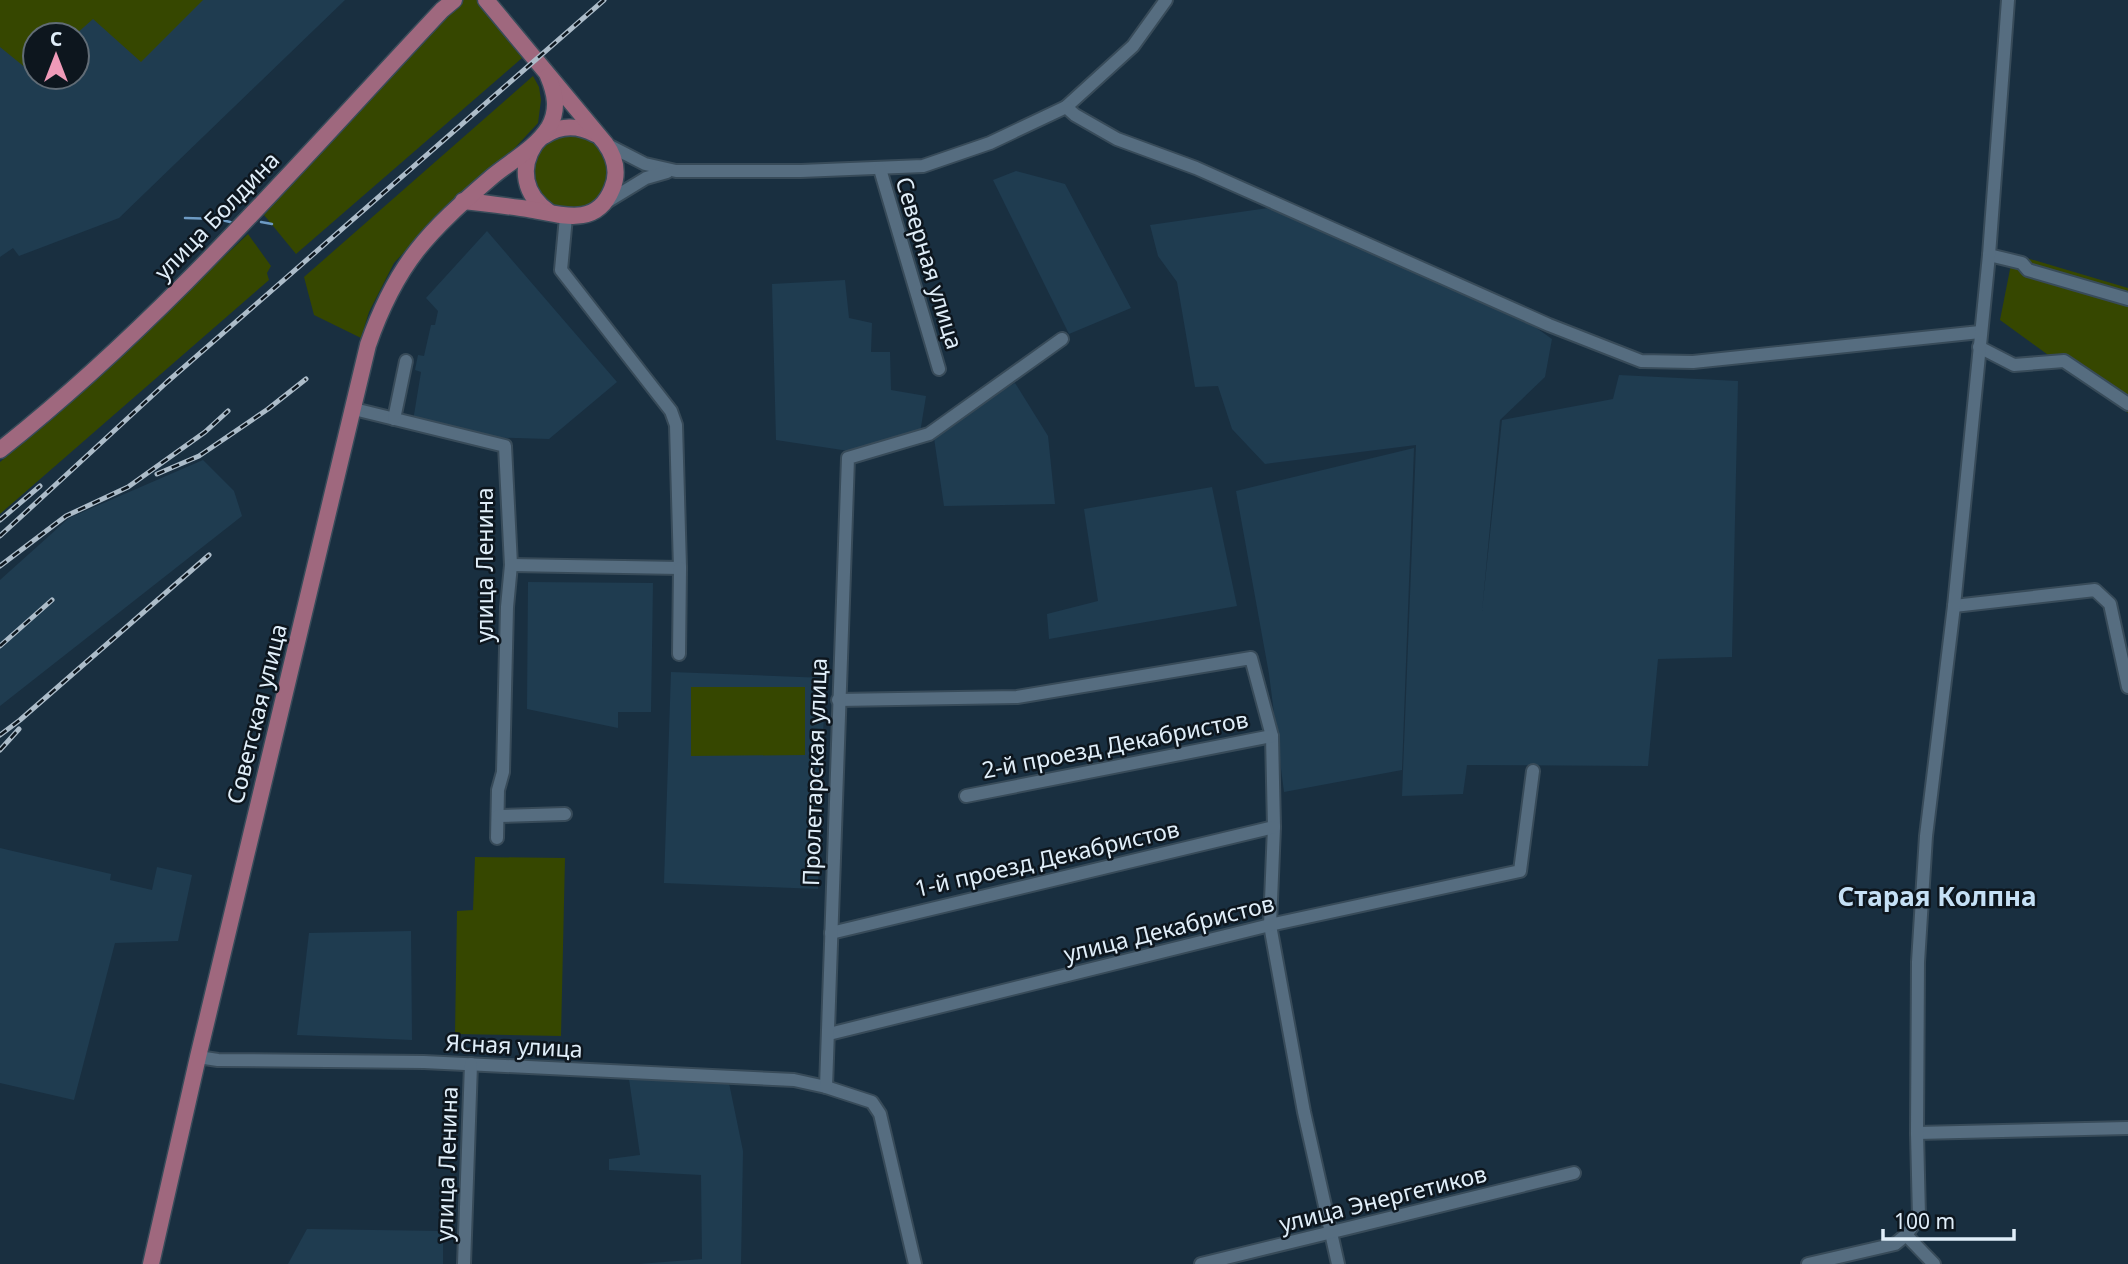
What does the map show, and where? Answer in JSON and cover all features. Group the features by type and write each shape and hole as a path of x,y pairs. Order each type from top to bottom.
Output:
{"main road":[{"name":"улица Болдина","path":"0,450 47,413 155,314 454,0"},
{"path":"463,201 562,216 584,215 599,207 610,193 615,176 614,159 602,140 486,0"},
{"path":"548,76 555,92 554,115 527,159 527,185 536,201 562,216"},
{"path":"538,141 566,127 583,129 602,140"},
{"name":"Советская улица","path":"151,1264 368,345 381,308 417,248 463,201 538,141"}],"street":[{"path":"599,207 646,178 676,171 880,169 923,166 990,143 1066,107 1133,46 1166,0"},
{"path":"1808,1264 1895,1244 1906,1235 1919,1217 1918,962 1926,836 1954,606 1989,254 2008,0"},
{"path":"1066,107 1116,139 1196,168 1549,325 1641,360 1693,362 1980,332"},
{"path":"602,140 645,164 676,171"},
{"name":"Северная улица","path":"880,169 939,369"},
{"path":"562,216 561,270 671,411 676,425 680,568 679,654"},
{"path":"1989,254 2022,263 2028,270 2128,299"},
{"name":"Пролетарская улица","path":"826,1087 848,458 929,434 1062,339"},
{"path":"1979,347 2014,365 2064,361 2128,404"},
{"path":"394,419 406,361"},
{"name":"улица Ленина","path":"354,409 505,446 511,565 507,607 503,772 498,790 497,838"},
{"path":"511,565 680,568"},
{"path":"1954,606 2095,590 2110,604 2128,687"},
{"path":"838,700 1017,697 1251,658 1272,736 1274,827 1270,925 1304,1112 1338,1264"},
{"name":"2-й проезд Декабристов","path":"966,796 1272,736"},
{"name":"улица Декабристов","path":"829,1034 1270,925 1520,871 1533,771"},
{"path":"498,816 565,814"},
{"name":"1-й проезд Декабристов","path":"831,933 1274,827"},
{"name":"Ясная улица","path":"198,1057 471,1065 794,1080 826,1087 872,1102 880,1114 915,1264"},
{"name":"улица Ленина","path":"464,1264 471,1065"},
{"path":"1917,1133 2128,1128"},
{"name":"улица Энергетиков","path":"1200,1264 1574,1173"},
{"path":"1906,1235 1934,1264"}],"shaded area":[{"path":"0,0 345,0 119,218 19,256 13,248 0,257"},
{"path":"1016,171 1065,184 1131,308 1069,334 993,180"},
{"path":"1268,208 1528,322 1552,339 1545,377 1500,420 1482,611 1502,420 1613,399 1619,375 1738,381 1732,657 1658,659 1648,766 1467,765 1463,794 1402,796 1416,445 1265,464 1232,429 1218,386 1195,387 1177,282 1158,256 1150,225"},
{"path":"487,231 617,382 549,439 478,437 413,421 421,372 415,370 418,355 424,356 431,325 435,325 438,311 426,298"},
{"path":"845,280 849,318 872,323 871,352 890,352 891,390 926,396 920,433 849,451 776,440 772,284"},
{"path":"1015,383 1048,436 1055,504 944,506 933,431"},
{"path":"1414,448 1402,770 1284,792 1269,674 1236,491"},
{"path":"203,460 234,491 242,516 0,706 0,580 69,518"},
{"path":"1212,487 1237,606 1049,639 1047,614 1098,601 1084,509"},
{"path":"528,582 653,583 651,712 618,712 618,728 527,709"},
{"path":"671,672 825,678 818,889 664,883"},
{"path":"0,848 111,874 110,880 152,890 157,867 192,875 178,941 115,943 74,1100 0,1083"},
{"path":"411,931 412,1040 297,1035 309,933"},
{"path":"629,1079 729,1083 743,1151 741,1264 639,1264 702,1259 701,1175 609,1170 609,1159 640,1155"},
{"path":"307,1229 443,1231 443,1264 288,1264"}],"green space":[{"path":"0,0 203,0 141,62 93,19 21,21 21,64 0,47"},
{"path":"460,0 479,0 522,58 296,254 264,215 444,12"},
{"path":"533,76 539,87 541,100 538,123 512,151 445,208 394,263 369,312 361,338 314,315 304,277"},
{"path":"566,133 589,137 601,147 610,168 606,191 589,207 559,210 540,197 531,168 545,142"},
{"path":"248,234 271,266 267,273 269,280 0,514 0,462 56,416"},
{"path":"2013,254 2128,288 2128,413 2000,320"},
{"path":"691,687 805,687 805,755 691,756"},
{"path":"475,857 565,858 561,1036 455,1034 457,911 473,910"}],"waterway":[{"path":"185,218 218,219 234,223"},
{"path":"261,222 272,224"}],"railway":[{"path":"0,536 167,382 604,0"},
{"path":"157,474 199,456 268,409 306,379"},
{"path":"0,566 66,516 128,487 205,432 228,411"},
{"path":"0,520 40,486"},
{"path":"0,735 209,555"},
{"path":"0,646 52,600"},
{"path":"0,750 19,729"}],"district":[{"name":"Старая Колпна","path":"1937,897"}]}
